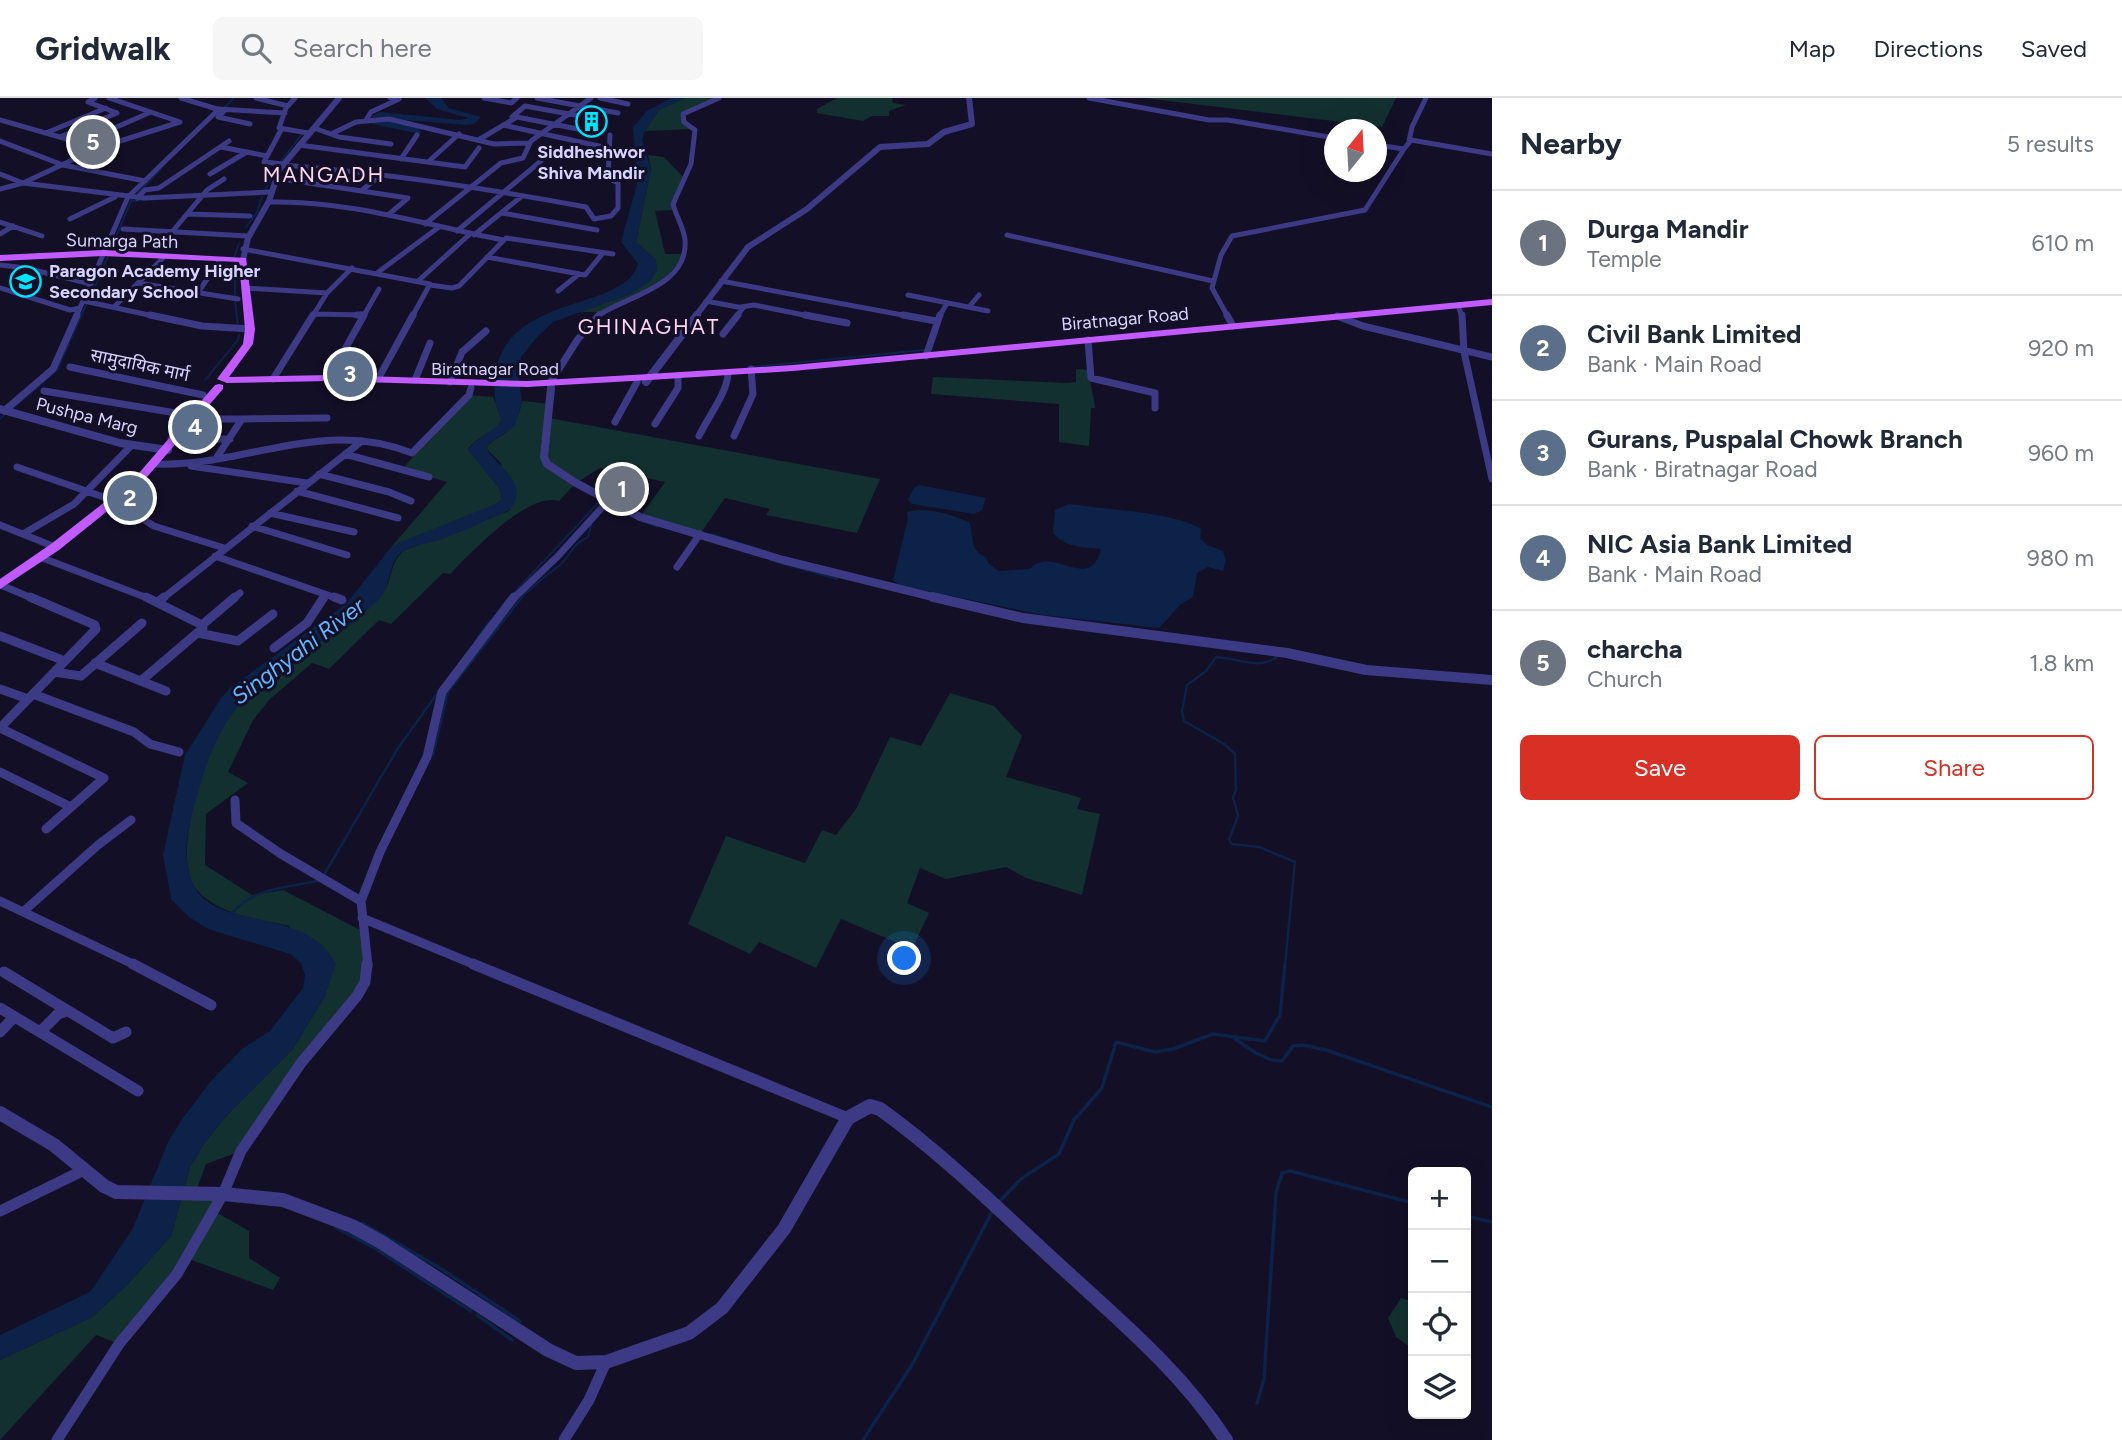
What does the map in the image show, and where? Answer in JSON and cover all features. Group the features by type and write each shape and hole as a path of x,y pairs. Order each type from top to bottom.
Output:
{"main road":[{"name":"Sumarga Path","path":"1,261 103,253 220,260 241,257"},
{"path":"0,585 40,557 156,464 190,417 220,383 246,329 241,257"},
{"path":"241,257 238,299 246,329"},
{"name":"Biratnagar Road","path":"644,380 1492,302"},
{"name":"Biratnagar Road","path":"220,383 329,378 527,387 678,379 755,371"},
{"name":"Biratnagar Road","path":"220,383 326,382 471,388 486,386"},
{"path":"190,417 203,395 220,383"},
{"path":"112,501 170,444"},
{"path":"0,577 52,546"}],"street":[{"path":"60,137 118,113 88,102 95,98"},
{"path":"0,190 23,183 98,149 180,122 109,98"},
{"path":"181,98 219,109 285,113"},
{"path":"256,98 288,106"},
{"path":"295,98 288,106 279,128 281,130 264,162 382,174 586,207 593,219 611,216 618,208 618,183 608,178 610,135"},
{"path":"241,257 248,236 270,202 270,192 283,164 339,98"},
{"path":"367,120 371,112 399,99 390,98"},
{"path":"484,98 511,103 517,98"},
{"path":"537,98 618,113"},
{"path":"522,159 530,143 591,98"},
{"path":"600,98 628,104"},
{"path":"719,98 683,114 684,122 695,130 691,142 691,164 673,204 685,239 685,254 674,274 595,317 551,385 544,457 547,464 557,472 640,517 839,575 1023,618 1287,653 1366,670 1492,680"},
{"path":"615,422 644,380 748,247 807,209 880,147 928,144 944,132 972,124 969,98"},
{"path":"1089,98 1209,120 1228,120 1324,136"},
{"path":"1233,326 1214,294 1213,281 1221,255 1234,235 1368,208 1409,141 1412,127 1426,98"},
{"path":"575,141 588,131 603,119 525,106 511,117 588,131"},
{"path":"46,133 106,108"},
{"path":"1,411 50,374 128,197 219,109"},
{"path":"226,109 218,117 250,124"},
{"path":"80,143 151,112"},
{"path":"480,139 516,118"},
{"path":"331,134 348,124 396,119 494,144 530,143"},
{"path":"0,120 98,149"},
{"path":"125,123 151,132"},
{"path":"503,125 608,148"},
{"path":"281,130 311,130 391,144"},
{"path":"428,162 458,134"},
{"path":"401,159 417,135"},
{"path":"0,141 63,165 145,181"},
{"path":"137,198 145,190 159,188 229,141"},
{"path":"1409,141 1492,154"},
{"path":"299,145 467,167 479,148"},
{"path":"1387,146 1404,149"},
{"path":"221,147 267,156"},
{"path":"209,174 217,172 244,153"},
{"path":"425,224 501,163 522,159 541,161 457,231"},
{"path":"0,174 23,183 115,197 201,197 270,192"},
{"path":"361,191 382,174"},
{"path":"275,178 408,199 388,215"},
{"path":"172,232 207,190 224,179"},
{"path":"418,281 472,234 522,196"},
{"path":"70,219 115,197"},
{"path":"270,202 309,201 503,240 519,239 613,254"},
{"path":"502,213 597,230"},
{"path":"188,214 250,216"},
{"path":"0,222 42,236"},
{"path":"0,234 13,226"},
{"path":"377,273 439,227"},
{"path":"123,229 248,236"},
{"path":"1007,234 1213,281"},
{"path":"241,257 259,250 430,285 456,287 503,240"},
{"path":"487,257 585,275 603,253"},
{"path":"114,307 163,258"},
{"path":"197,294 220,260"},
{"path":"1,261 91,284"},
{"path":"274,379 327,293 352,268"},
{"path":"124,274 145,275"},
{"path":"558,290 579,274"},
{"path":"721,281 936,321"},
{"path":"138,283 238,299"},
{"path":"378,379 430,285"},
{"path":"244,288 327,293"},
{"path":"0,289 70,310 80,308"},
{"path":"329,378 379,289"},
{"path":"908,295 989,311"},
{"path":"969,307 979,295"},
{"path":"84,301 202,326 246,329"},
{"path":"706,301 741,307 754,305 847,323"},
{"path":"926,356 936,321 947,303"},
{"path":"1458,305 1463,319 1464,352 1492,479"},
{"path":"723,334 741,307"},
{"path":"314,314 363,315"},
{"path":"1337,316 1464,352 1492,357"},
{"path":"450,382 455,364 467,343 486,331"},
{"path":"1088,340 1091,378 1155,393 1155,408"},
{"path":"415,380 430,343"},
{"name":"सामुदायिक मार्ग","path":"70,367 203,395"},
{"path":"734,436 752,396 755,371"},
{"path":"699,436 712,408 727,387 728,374"},
{"path":"655,424 678,388 678,379"},
{"path":"185,465 315,439 387,443 408,453 416,452 469,395 471,388"},
{"name":"सामुदायिक मार्ग","path":"44,391 190,417 327,418"},
{"name":"Pushpa Marg","path":"1,411 132,445 170,444"},
{"path":"217,457 242,419"},
{"path":"170,444 230,439"},
{"path":"158,602 362,441"},
{"path":"23,534 74,504 132,445"},
{"path":"345,454 429,477"},
{"path":"156,464 185,465 307,484"},
{"path":"18,467 112,501 154,526 224,548"},
{"path":"319,474 389,492 411,501"},
{"path":"297,491 398,518"},
{"path":"57,1440 119,1344 177,1274 223,1194 240,1151 301,1063 358,996 368,970 362,901 380,852 427,757 442,692 516,596 558,556 608,501"},
{"path":"270,513 354,532"},
{"path":"0,525 52,546"},
{"path":"252,526 347,555"},
{"path":"677,567 700,534"},
{"path":"215,556 342,600"},
{"path":"40,557 158,602 200,629 238,642 273,614"},
{"path":"0,585 95,625 96,629 0,728 104,778 46,829"},
{"path":"142,680 240,593"},
{"path":"274,648 307,623 326,595"},
{"path":"54,672 79,677 142,624"},
{"path":"0,636 65,661"},
{"path":"95,663 166,691"},
{"path":"0,690 31,697 134,732 150,744 179,752"},
{"path":"2,776 71,807"},
{"path":"235,800 236,822 281,854 362,901"},
{"path":"23,911 98,845 131,820"},
{"path":"0,901 161,977 211,1005"},
{"path":"362,918 848,1118"},
{"path":"4,972 113,1038 126,1032"},
{"path":"0,1008 138,1091"},
{"path":"40,1032 58,1014 66,1011"},
{"path":"0,1032 14,1017"},
{"path":"0,1113 54,1145 104,1186 116,1192 223,1194 283,1200 352,1226 382,1242 548,1350 576,1363 606,1362 689,1333 722,1308 784,1229 848,1118 870,1106 880,1109 930,1146 1154,1352 1210,1413 1226,1440"},
{"path":"0,1211 84,1170"},
{"path":"564,1440 589,1400 606,1362"}],"green space":[{"path":"685,98 719,98 687,111 684,122 694,129 645,131 659,110"},
{"path":"837,98 892,98 893,103 906,105 889,111 889,116 872,116 863,121 817,113 817,109"},
{"path":"1144,98 1396,98 1386,119 1324,120"},
{"path":"648,155 664,157 685,179 680,186 675,210 655,211 665,254 685,254 663,281 602,312 579,312 631,294 656,260 636,242 651,169"},
{"path":"1076,369 1089,370 1095,408 1091,408 1089,446 1059,442 1059,404 931,394 933,377 1067,383 1076,382"},
{"path":"469,395 493,397 502,420 468,449 499,488 502,498 482,513 388,551 447,482 402,469"},
{"path":"522,401 550,404 549,418 880,479 857,533 766,515 770,509 725,498 700,534 640,517 665,482 600,468 576,483 559,501 546,501 516,514 450,574 443,573 391,624 379,620 329,669 312,663 269,700 253,720 228,772 248,783 206,814 205,865 252,895 283,890 364,932 365,982 241,1151 206,1164 195,1194 223,1194 214,1211 249,1231 249,1258 280,1278 273,1290 186,1258 119,1344 96,1335 0,1440 0,1360 92,1317 127,1285 171,1236 190,1167 205,1142 229,1113 292,1050 325,996 289,926 240,915 216,905 197,890 189,875 188,832 193,806 208,757 224,722 241,700 260,683 381,594 387,586 396,560 405,550 511,510 501,463 486,448 512,426"},
{"path":"950,693 994,706 1022,736 1006,777 1081,798 1077,809 1100,814 1082,895 1026,878 1006,867 946,879 920,868 907,903 929,913 912,949 841,919 816,968 759,942 750,954 688,924 726,836 805,863 822,830 836,835 856,809 890,737 921,746"},
{"path":"1401,1298 1408,1300 1408,1345 1396,1337 1388,1318"}],"water":[{"path":"425,98 441,98 449,108 481,117 474,124 466,125 380,118 417,127 422,133 420,134 372,124 372,116 380,112 461,120 468,118 437,109"},
{"name":"Singhyahi River","path":"671,98 685,98 659,110 642,140 651,169 636,242 656,260 657,271 650,281 631,294 553,322 521,357 519,382 522,401 515,426 486,448 515,483 517,491 510,510 451,536 402,552 395,560 385,590 377,601 348,627 306,651 262,682 232,714 211,752 188,834 186,855 194,886 205,900 221,909 284,926 305,934 322,946 336,964 325,996 292,1050 229,1113 205,1142 190,1167 171,1236 127,1285 92,1317 0,1360 0,1335 90,1292 133,1228 168,1142 183,1118 211,1081 242,1049 270,1031 303,988 305,975 301,963 290,954 208,929 189,917 171,899 163,855 185,755 230,688 347,603 396,544 498,503 502,498 499,488 468,450 502,420 496,405 495,378 503,350 519,331 540,317 611,290 628,279 638,264 621,242 637,184 633,127 647,111"},
{"path":"919,485 986,498 982,510 974,514 912,504 908,500 914,488"},
{"path":"1069,504 1156,515 1188,523 1201,529 1200,538 1207,545 1223,551 1226,561 1223,571 1208,567 1197,573 1193,597 1181,604 1159,628 1043,615 899,585 893,580 908,518 907,512 923,510 939,512 970,523 977,551 999,571 1030,569 1039,563 1049,562 1080,569 1088,568 1096,562 1101,549 1063,542 1053,533 1055,510"}],"waterway":[{"path":"224,108 234,98"},
{"path":"281,161 302,134"},
{"path":"265,190 278,165"},
{"path":"136,195 161,169"},
{"path":"246,227 257,212 262,197"},
{"path":"110,251 132,199"},
{"path":"132,201 146,200"},
{"path":"234,258 239,243"},
{"path":"89,300 108,256"},
{"path":"235,279 235,297"},
{"path":"235,301 238,326"},
{"path":"12,409 57,370 87,303"},
{"path":"205,380 238,340 239,335"},
{"path":"753,367 924,350"},
{"path":"0,419 4,415"},
{"path":"513,594 599,502"},
{"path":"607,507 658,527"},
{"path":"522,597 560,565 578,543 588,537 592,522"},
{"path":"711,534 768,552"},
{"path":"770,560 837,579"},
{"path":"433,755 448,692 522,597"},
{"path":"478,637 491,620"},
{"path":"1278,656 1264,663 1216,657 1206,671 1187,685 1182,711 1184,721 1224,744 1235,754 1236,790 1233,797 1238,816 1229,840 1232,844 1259,847 1295,862 1285,966"},
{"path":"325,873 398,748 439,691"},
{"path":"232,913 250,898 261,893 318,881"},
{"path":"1000,1201 1021,1179 1059,1154 1074,1120 1102,1088 1116,1042 1155,1052 1173,1049 1213,1034 1265,1041 1280,1015 1285,964"},
{"path":"1235,1039 1271,1060 1282,1061 1293,1046 1303,1045 1326,1050 1492,1107"},
{"path":"1257,1403 1264,1379 1276,1193 1282,1173 1290,1171 1408,1202"},
{"path":"863,1440 912,1365 992,1212"},
{"path":"1471,1217 1492,1222"},
{"path":"362,1223 440,1268 520,1321"},
{"path":"337,1228 376,1249 471,1311"},
{"path":"477,1315 512,1340"}],"place":[{"name":"Siddheshwor Shiva Mandir","path":"591,122"},
{"name":"charcha","path":"93,142"},
{"name":"Paragon Academy Higher Secondary School","path":"26,281"},
{"name":"Gurans, Puspalal Chowk Branch","path":"350,374"},
{"name":"NIC Asia Bank Limited","path":"195,427"},
{"name":"Durga Mandir","path":"622,489"},
{"name":"Civil Bank Limited","path":"130,498"}],"district":[{"name":"MANGADH","path":"324,175"},
{"name":"GHINAGHAT","path":"649,327"}]}
